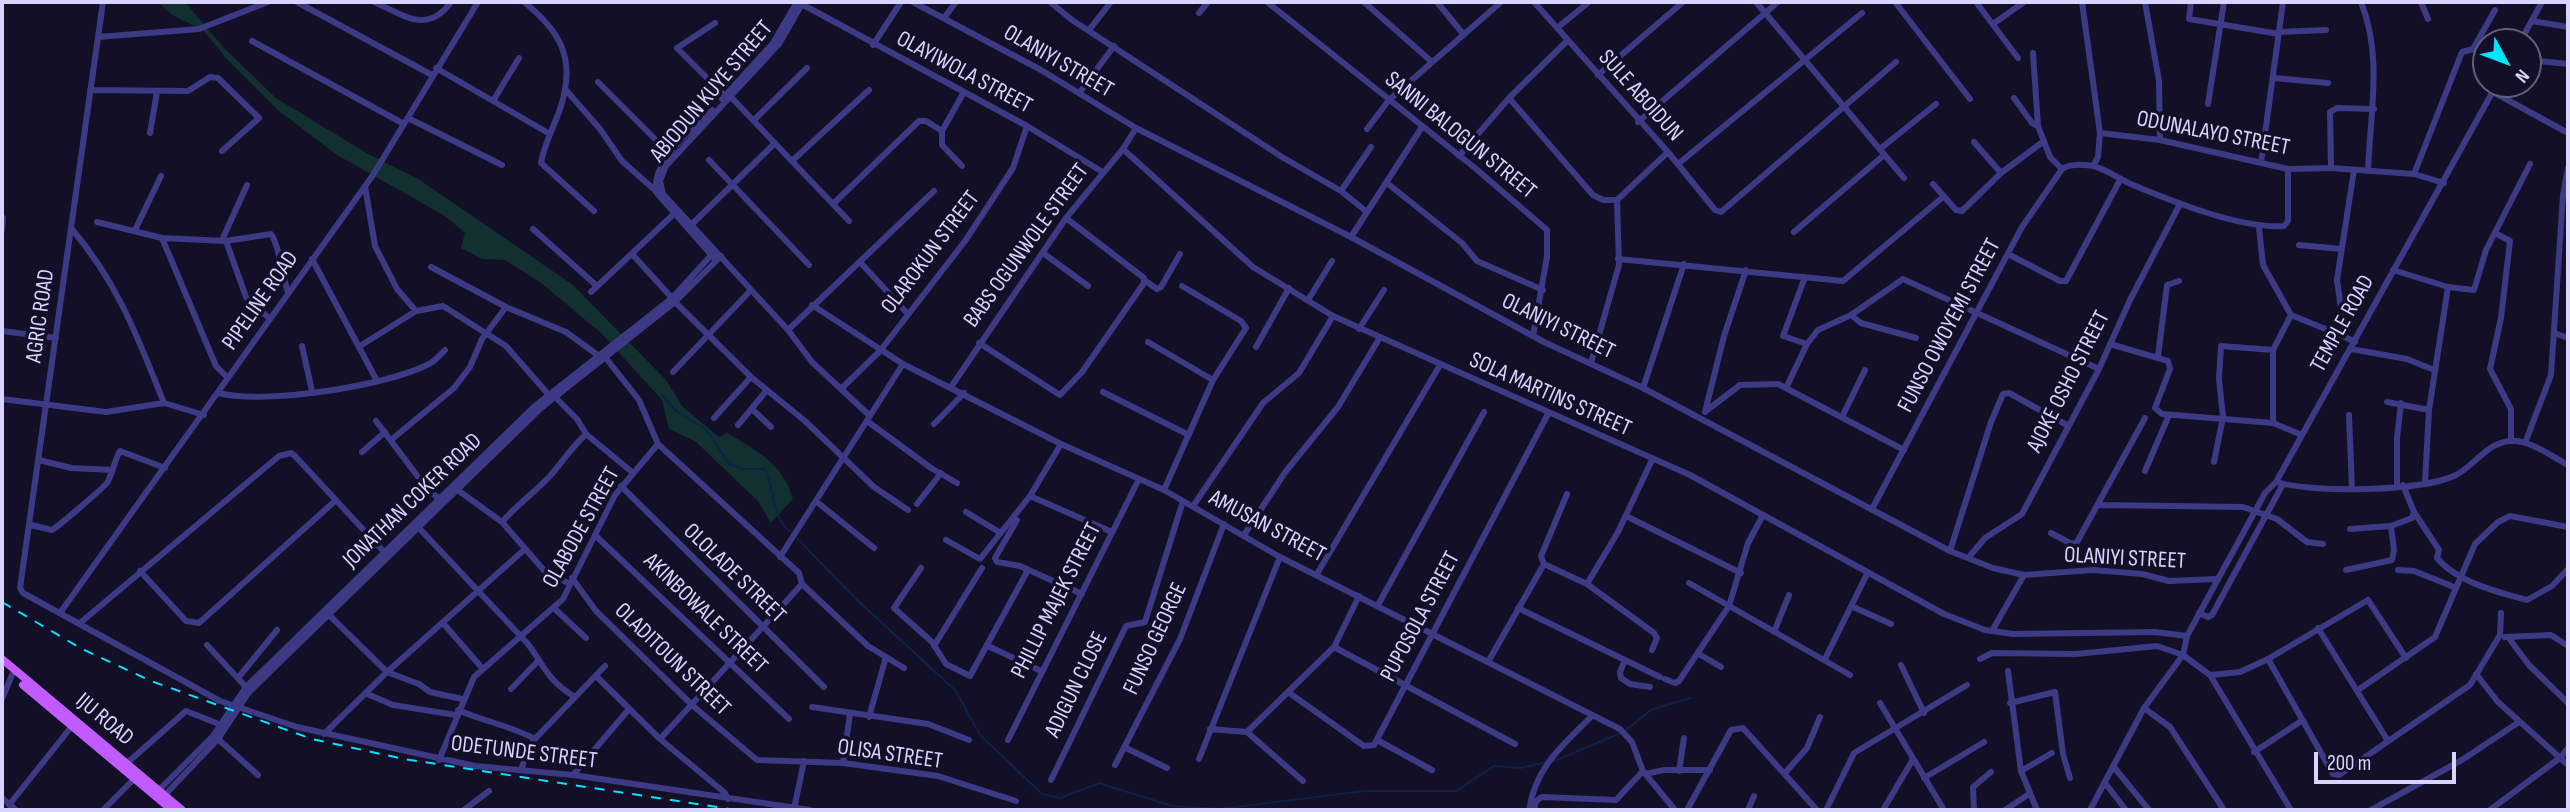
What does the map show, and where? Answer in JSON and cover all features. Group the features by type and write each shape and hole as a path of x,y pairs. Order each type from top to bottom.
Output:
{"main road":[{"name":"IJU ROAD","path":"2,659 126,764 172,810"},
{"name":"IJU ROAD","path":"2,667 133,779 182,810"}],"street":[{"name":"AGRIC ROAD","path":"60,613 32,599 20,588 103,2"},
{"path":"98,37 199,29 268,2"},
{"path":"297,2 493,101 550,134"},
{"path":"374,2 409,18 427,21 442,14 451,2"},
{"name":"PIPELINE ROAD","path":"60,613 373,175 478,2"},
{"path":"524,2 544,18 560,39 565,89 541,163 594,211"},
{"name":"OLAYIWOLA STREET","path":"787,2 800,5 964,92 1101,171"},
{"path":"873,45 901,2"},
{"name":"OLANIYI STREET","path":"913,2 1080,92 1136,128 1351,237 1534,336 1643,388 1950,551 2004,572 2024,575 2093,570 2142,574 2169,581 2216,579"},
{"path":"944,18 956,2"},
{"path":"1050,2 1222,118 1341,191 1367,212"},
{"path":"1089,30 1111,2"},
{"path":"1199,13 1208,2"},
{"name":"SANNI BALOGUN STREET","path":"1267,2 1547,230 1549,236 1543,289 1534,336"},
{"path":"1364,2 1432,62"},
{"path":"1437,2 1464,35"},
{"path":"1367,129 1389,100 1501,2"},
{"name":"SULE ABOIDUN","path":"1534,2 1638,122 1668,152 1715,210 1721,212 1845,107"},
{"path":"1556,28 1589,2"},
{"path":"1598,75 1684,2"},
{"path":"1756,2 1904,177"},
{"path":"1638,122 1778,2"},
{"path":"1895,2 1970,99"},
{"path":"1976,2 2018,58"},
{"path":"1993,24 2024,2"},
{"path":"2082,2 2100,133 2098,157 2093,166"},
{"path":"2145,2 2159,81 2160,140"},
{"path":"2191,2 2189,19 2279,33 2326,30"},
{"path":"2208,104 2224,2"},
{"path":"2261,163 2283,2"},
{"path":"2361,2 2372,33 2374,109 2368,171"},
{"path":"2421,2 2428,19"},
{"path":"2528,28 2542,2"},
{"name":"ABIODUN KUYE STREET","path":"659,192 666,166 773,43 800,5"},
{"path":"2485,28 2495,10"},
{"path":"1678,164 1863,13"},
{"path":"2532,20 2568,27"},
{"path":"715,23 677,48 754,120 849,221"},
{"path":"252,41 406,121 502,165"},
{"path":"1459,156 1509,98 1567,41"},
{"path":"1080,92 1114,46"},
{"path":"2414,174 2421,150 2462,52 2472,49"},
{"path":"2033,53 2038,126 2050,157 2065,167 2093,166 2120,180 2197,211 2252,223 2259,228 2284,226 2288,221 2288,169"},
{"path":"493,101 519,58"},
{"path":"2542,61 2568,64"},
{"path":"1845,107 1896,62"},
{"path":"754,120 807,68"},
{"path":"90,90 188,91 210,77 218,78 259,118 222,151"},
{"path":"2274,78 2328,83"},
{"path":"598,82 670,154"},
{"path":"565,89 594,121 622,161 659,192"},
{"path":"793,160 869,90"},
{"path":"150,133 157,92"},
{"path":"962,166 942,145 942,131 964,92"},
{"name":"ABIODUN KUYE STREET","path":"728,95 658,169 659,192 788,330 812,362 842,388 868,418 957,482"},
{"path":"1509,98 1593,195 1603,200 1617,200 1668,152"},
{"path":"2014,98 2032,123 2038,126"},
{"name":"TEMPLE ROAD","path":"2183,653 2187,637 2216,579 2264,493 2279,483 2302,435 2490,98"},
{"path":"2504,98 2568,133"},
{"path":"1794,232 1936,104"},
{"path":"2331,168 2330,112 2336,108 2374,109"},
{"path":"833,204 919,121 926,121 942,131"},
{"name":"OLAROKUN STREET","path":"842,388 880,351 996,196 1013,168 1027,127"},
{"path":"1351,237 1422,127"},
{"name":"BABS OGUNWOLE STREET","path":"951,387 1066,218 1101,171 1123,149 1136,128"},
{"name":"ODUNALAYO STREET","path":"2100,133 2160,140 2288,169 2331,168 2414,174 2444,183"},
{"path":"1933,184 1956,210 1962,211 2001,173 2044,141"},
{"path":"1974,142 2001,173"},
{"path":"690,227 775,143"},
{"path":"1341,191 1371,148"},
{"name":"SOLA MARTINS STREET","path":"1123,149 1253,267 1333,316 1379,339 1690,475 1944,614 1992,631 2037,636 2155,632 2187,637"},
{"path":"709,160 809,265"},
{"path":"2393,270 2448,287 2474,290 2486,250 2530,164"},
{"name":"FUNSO OWOYEMI STREET","path":"1872,509 2022,227 2065,167"},
{"path":"2525,443 2551,375 2568,169"},
{"path":"2345,337 2337,280 2354,170"},
{"path":"135,230 161,176"},
{"path":"2008,254 2060,281 2066,281 2120,180"},
{"path":"1387,183 1462,243 1477,261 1543,289"},
{"path":"247,186 224,241 246,296 270,319"},
{"path":"365,186 375,246 397,289 416,311"},
{"path":"788,330 934,191"},
{"path":"1618,259 1837,281 1849,278 1943,197"},
{"path":"1591,363 1618,259 1617,200"},
{"name":"AJOKE OSHO STREET","path":"1968,558 1985,538 2022,514 2099,369 2180,204"},
{"path":"591,292 676,212"},
{"path":"2,230 3,218"},
{"path":"1066,218 1140,272 1144,280 1157,289 1161,287 1180,254"},
{"path":"97,222 162,238 224,241 274,236 281,276 288,292"},
{"path":"71,228 97,259 121,299 164,403"},
{"path":"2259,228 2263,265 2291,314 2345,337 2353,346 2407,359 2434,370"},
{"path":"533,229 597,286"},
{"path":"2495,233 2510,242 2501,318 2490,369 2511,408 2511,441"},
{"path":"162,238 216,366 228,377"},
{"path":"2299,245 2341,249"},
{"path":"1043,253 1088,286"},
{"path":"632,254 673,300 751,377 880,493 908,510"},
{"name":"JONATHAN COKER ROAD","path":"235,706 459,491 540,409 673,300 716,256"},
{"path":"312,259 376,379"},
{"path":"1308,300 1332,261"},
{"path":"860,262 907,313"},
{"path":"1643,388 1684,264"},
{"path":"431,267 506,307 566,332 602,357 639,400 658,444 799,573 802,584 868,646 904,668"},
{"path":"1701,420 1706,411 1724,336 1746,270"},
{"path":"2558,273 2568,273"},
{"path":"1805,277 1783,336 1807,344"},
{"path":"1786,388 1807,344 1823,326 1851,315 1903,279 2099,369"},
{"path":"979,343 1060,396 1082,372 1144,280"},
{"path":"2158,356 2167,285 2179,281"},
{"path":"1164,490 1213,380 1246,328 1241,321 1182,286"},
{"path":"2425,482 2429,410 2448,287"},
{"path":"1256,347 1289,288"},
{"path":"673,372 751,290"},
{"path":"1359,329 1384,290"},
{"name":"AMUSAN STREET","path":"812,305 903,365 964,393 1061,444 1164,490 1280,557 1620,729 1628,735 1644,772 1675,810"},
{"path":"360,346 416,311 443,306 506,346 548,394"},
{"path":"391,440 454,388 470,367 486,334 506,307"},
{"path":"2273,423 2273,350 2291,314"},
{"path":"1851,315 1861,323 1916,338"},
{"path":"1193,506 1262,403 1299,373 1333,316"},
{"path":"2,331 56,338"},
{"path":"2554,333 2568,338"},
{"path":"1244,535 1286,471 1338,407 1379,339"},
{"path":"1148,342 1213,380"},
{"path":"2110,344 2158,356 2171,365 2155,408 2169,415 2224,417 2273,423 2302,435"},
{"path":"302,346 312,391"},
{"path":"2214,461 2224,417 2219,379 2221,346 2273,350"},
{"path":"218,393 241,399 351,387 430,364 446,351"},
{"name":"JONATHAN COKER ROAD","path":"159,795 218,739 246,687 548,394 602,357"},
{"path":"780,557 903,365"},
{"path":"1317,574 1440,365"},
{"path":"1842,416 1865,370"},
{"path":"714,418 751,377"},
{"path":"1706,411 1740,385 1759,383 1786,388 1904,450"},
{"path":"738,425 767,390"},
{"path":"1103,392 1189,435"},
{"path":"934,424 964,393"},
{"path":"1950,551 1991,422 2003,394 2009,393 2067,425"},
{"path":"556,398 577,419 586,435 632,472"},
{"path":"2,399 117,412 164,403 204,415"},
{"path":"2387,401 2429,410"},
{"path":"2401,403 2400,486 2438,550 2437,558 2457,581"},
{"path":"752,409 771,427"},
{"path":"1378,606 1484,412"},
{"name":"PUPOSOLA STREET","path":"1377,740 1430,633 1548,414"},
{"path":"2145,471 2169,415"},
{"path":"2349,415 2351,489"},
{"path":"2051,533 2075,544 2145,418"},
{"path":"376,421 428,490 440,499"},
{"path":"362,452 385,432"},
{"path":"502,522 530,491 551,475 568,451 586,435"},
{"path":"2199,613 2208,617 2211,615 2279,483 2310,489 2351,489 2425,482 2455,475 2487,450 2511,441 2525,443 2568,465"},
{"name":"OLABODE STREET","path":"439,760 462,699 482,668 564,599 570,581 621,486 658,444"},
{"path":"946,540 979,559 1030,496 1061,444"},
{"path":"31,524 48,530 55,528 83,502 98,494 120,451 165,468"},
{"path":"79,623 279,456 291,453 385,554"},
{"path":"39,460 71,468 112,470"},
{"path":"1587,584 1626,516 1652,460"},
{"path":"917,504 941,473"},
{"name":"PHILLIP MAJEK STREET","path":"1007,740 1139,479"},
{"name":"OLOLADE STREET","path":"621,486 824,687"},
{"path":"459,491 502,522 548,575 570,581"},
{"path":"1567,494 1541,556 1544,564 1587,584 1654,634 1657,638 1652,650"},
{"path":"1030,496 1112,532"},
{"path":"140,570 186,621 200,623 335,501"},
{"name":"ADIGUN CLOSE","path":"1051,780 1126,626 1145,622 1183,501"},
{"path":"817,502 874,548"},
{"path":"2099,505 2243,507 2265,514 2307,542 2323,544"},
{"path":"966,512 999,532"},
{"path":"2350,529 2391,526 2412,518 2414,512"},
{"path":"1518,608 1675,683 1699,654 1729,606 1748,543 1763,515"},
{"path":"1626,516 1741,573"},
{"path":"2358,691 2435,637 2475,544 2504,518 2527,517 2568,527"},
{"path":"1017,520 995,558 1082,594"},
{"name":"FUNSO GEORGE","path":"1115,765 1180,639 1224,524"},
{"path":"2346,570 2392,560 2395,550 2391,526"},
{"path":"419,528 522,637 562,689 575,697"},
{"name":"AKINBOWALE STREET","path":"596,536 789,719"},
{"path":"324,734 387,672 525,549"},
{"path":"1199,759 1280,557"},
{"path":"1488,663 1544,564"},
{"path":"921,568 894,608 934,646 946,664 966,676 972,674 1028,570"},
{"path":"934,646 982,568"},
{"path":"2398,570 2414,570 2527,600 2552,586 2568,569"},
{"path":"1825,659 1867,574"},
{"path":"1992,631 2024,575"},
{"name":"OLADITOUN STREET","path":"570,581 596,611 692,705 757,760"},
{"path":"1689,583 1850,675"},
{"path":"660,738 802,584"},
{"path":"1774,632 1789,595"},
{"path":"1247,732 1334,647 1359,596"},
{"path":"2210,676 2240,672 2268,659 2370,600 2406,658"},
{"path":"1851,606 1891,624"},
{"path":"555,608 586,638"},
{"name":"ODETUNDE STREET","path":"60,613 235,706 324,734 439,760 573,775 810,810"},
{"path":"2501,613 2504,636 2529,665 2568,702"},
{"path":"329,615 387,672 419,684 430,692 462,699"},
{"path":"443,623 482,668"},
{"path":"2318,628 2388,741"},
{"path":"238,678 277,630"},
{"path":"2504,636 2551,635 2568,646"},
{"path":"2268,659 2336,775 2470,685 2504,636"},
{"path":"207,645 246,687"},
{"path":"988,646 1041,671"},
{"path":"1979,659 1992,653 2076,654 2157,646 2183,653 2210,676 2291,810"},
{"path":"1334,647 1515,744"},
{"path":"2090,810 2144,708 2183,653"},
{"path":"1699,654 1721,667"},
{"path":"869,717 886,657"},
{"path":"1625,660 1620,672 1621,678 1630,684 1650,687"},
{"path":"511,689 538,661"},
{"path":"1901,665 1924,713"},
{"path":"521,770 527,749 604,666"},
{"path":"2008,671 2010,703 2021,771 2037,810"},
{"path":"2476,674 2519,722 2568,765"},
{"path":"2,699 12,675"},
{"path":"596,676 660,738 725,793 728,799"},
{"path":"1826,810 1848,759 1860,748 1924,713 1967,685"},
{"path":"1287,692 1364,746 1370,747 1377,740 1432,771"},
{"path":"2010,703 2055,692 2063,754 2070,778"},
{"path":"365,693 393,705 457,713 512,727 535,739"},
{"path":"1880,703 1912,761 1944,810"},
{"path":"812,707 929,724 969,740"},
{"path":"2144,708 2170,727 2224,810"},
{"path":"573,775 629,709"},
{"path":"126,764 186,711 224,725"},
{"path":"843,763 850,714"},
{"path":"1532,810 1535,782 1542,768 1554,751 1592,716"},
{"path":"1785,773 1807,748 1820,717"},
{"path":"2254,752 2303,720"},
{"path":"2371,810 2462,760 2519,722"},
{"name":"JONATHAN COKER ROAD","path":"159,795 224,725"},
{"path":"9,805 72,726"},
{"path":"1686,810 1731,730 1737,727 1743,728 1817,810"},
{"path":"1210,729 1247,732 1303,781"},
{"path":"1679,771 1684,738"},
{"path":"218,739 258,775"},
{"path":"1924,778 1984,742"},
{"path":"1124,747 1167,768"},
{"path":"2490,810 2561,757 2568,748"},
{"path":"2021,771 2052,753"},
{"name":"OLISA STREET","path":"757,760 843,763 938,776 1016,801"},
{"path":"794,809 804,761"},
{"path":"1884,810 1912,761"},
{"path":"2113,766 2149,810"},
{"path":"1532,810 1536,801 1542,797 1616,800 1644,772 1710,770"},
{"path":"1974,810 1973,788 1991,772"},
{"path":"103,810 133,779"},
{"path":"2105,782 2126,810"},
{"path":"464,810 489,791"},
{"path":"2005,810 2029,794"},
{"path":"1748,810 1754,796"},
{"path":"2,798 16,810"}],"green space":[{"path":"158,2 185,2 224,48 276,98 368,154 420,180 573,285 666,380 682,406 719,437 727,433 768,459 783,476 793,499 771,523 758,501 695,441 669,429 662,400 601,333 540,282 505,260 482,259 461,248 465,233 445,216 337,155 279,111 227,59 203,30 172,15"}],"waterway":[{"path":"662,395 676,411 706,429 729,464 744,469 765,469 780,520 792,533"},
{"path":"796,537 855,598 956,691 980,735 1042,794 1060,798 1099,783 1172,806 1219,809 1365,791 1456,791 1494,766 1520,768 1543,763"},
{"path":"1626,730 1651,710 1690,698"},
{"path":"1552,762 1621,733"}],"railway":[{"path":"2,602 82,649 151,681 312,739 404,759 736,810"}]}
